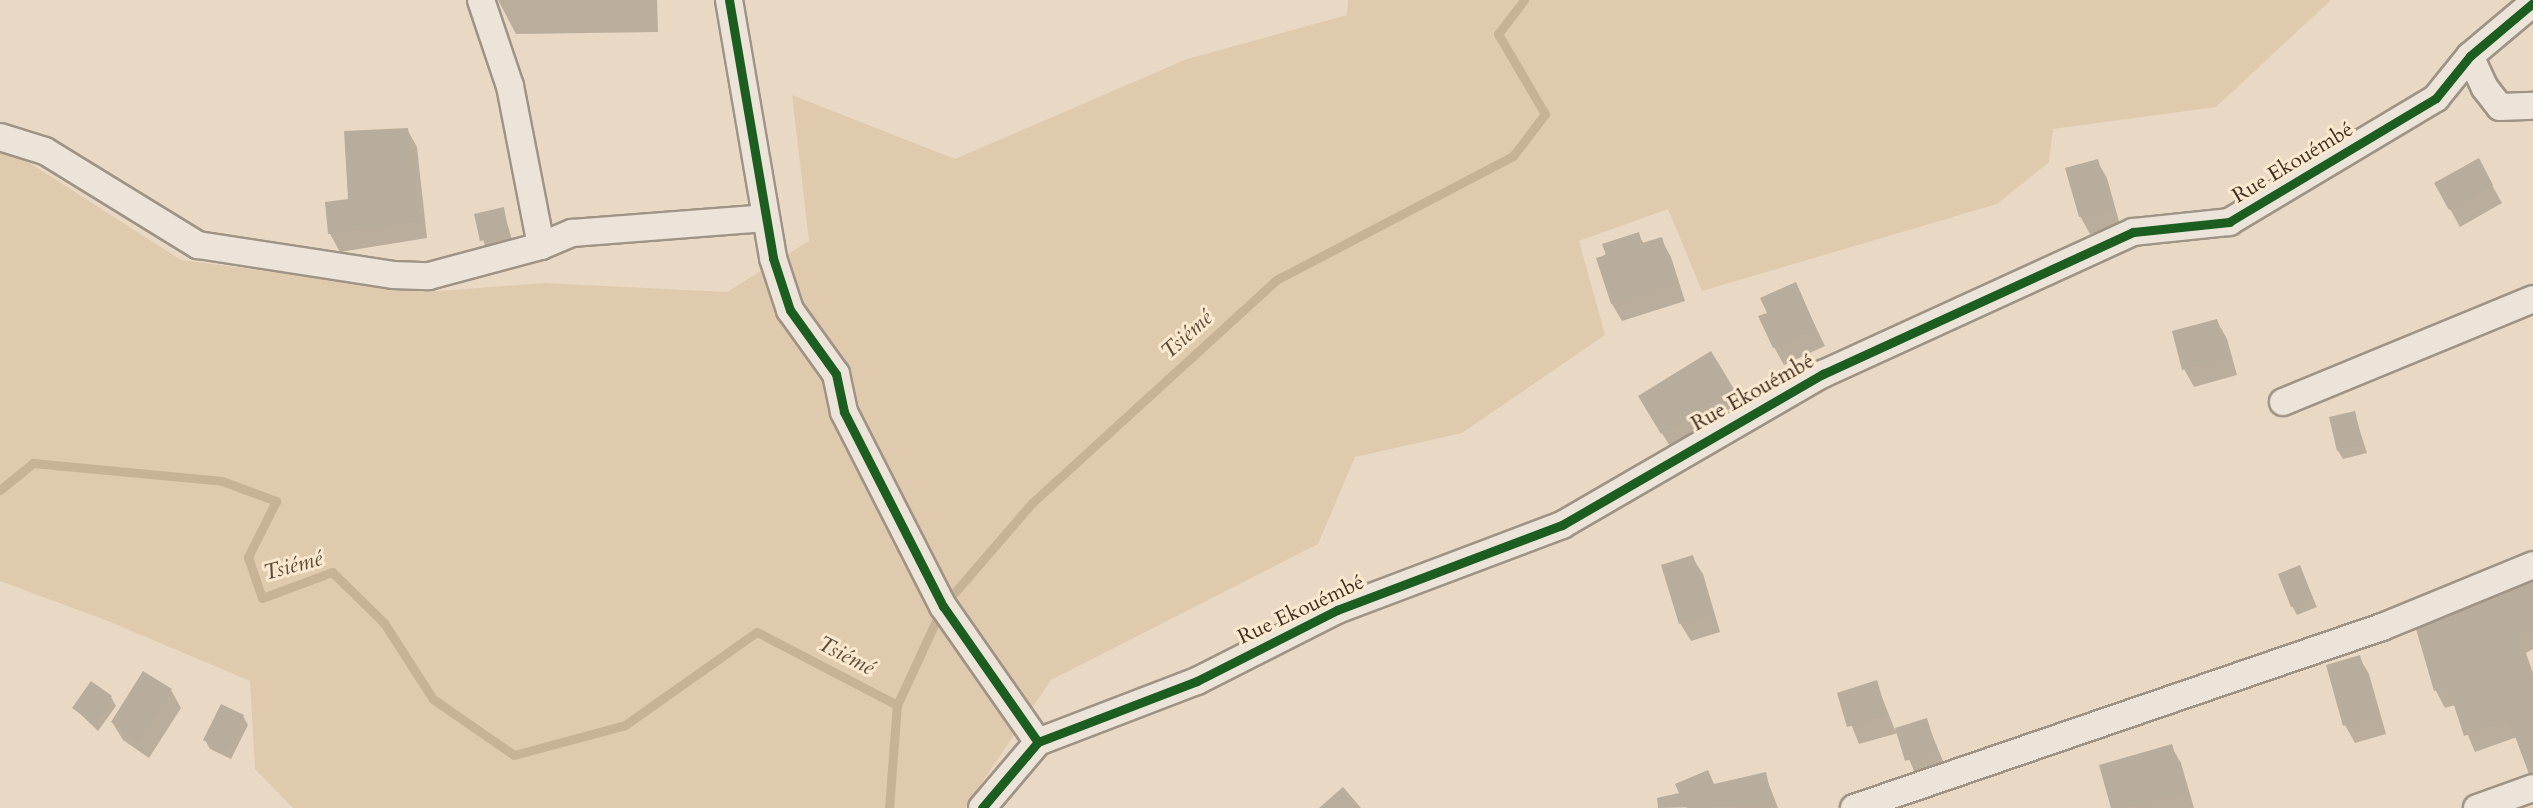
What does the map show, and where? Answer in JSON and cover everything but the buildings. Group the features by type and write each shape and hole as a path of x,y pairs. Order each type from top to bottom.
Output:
{"street":[{"path":"481,0 510,86 541,246"},
{"path":"729,0 765,218 773,258 790,310 836,374 844,412 943,606 1038,742"},
{"name":"Rue Ekouémbé","path":"982,808 1038,742 1197,681 1337,610 1562,525 1822,374 2133,232 2229,222 2436,98 2470,56 2533,3"},
{"path":"2470,56 2500,107 2533,106"},
{"path":"0,137 45,151 198,245 402,276 429,276 541,246 572,233 765,218"},
{"path":"2283,402 2533,299"},
{"path":"1854,808 2382,627 2533,566"},
{"path":"2477,808 2533,788"}],"shaded area":[{"path":"1348,0 2331,0 2216,107 2053,129 2049,162 1997,204 1702,291 1668,209 1579,241 1605,335 1462,433 1355,457 1318,544 1051,680 965,808 293,808 255,769 250,681 108,621 0,581 0,150 8,149 181,260 427,292 544,283 727,292 809,241 792,95 955,159 1187,59 1347,15"}],"waterway":[{"name":"Tsiémé","path":"0,490 33,463 222,481 276,501 248,557 262,598 332,572 384,623 433,699 514,755 625,725 757,632 897,705 943,606 1032,503 1276,280 1513,156 1545,114 1498,34 1524,0"},
{"path":"889,808 897,705"}],"cycle path":[{"path":"729,0 773,258 790,310 836,374 844,412 943,606 1038,742"},
{"path":"982,808 1038,742 1197,681 1337,610 1562,525 1823,374 2133,232 2229,222 2436,98 2470,56 2533,3"}]}
